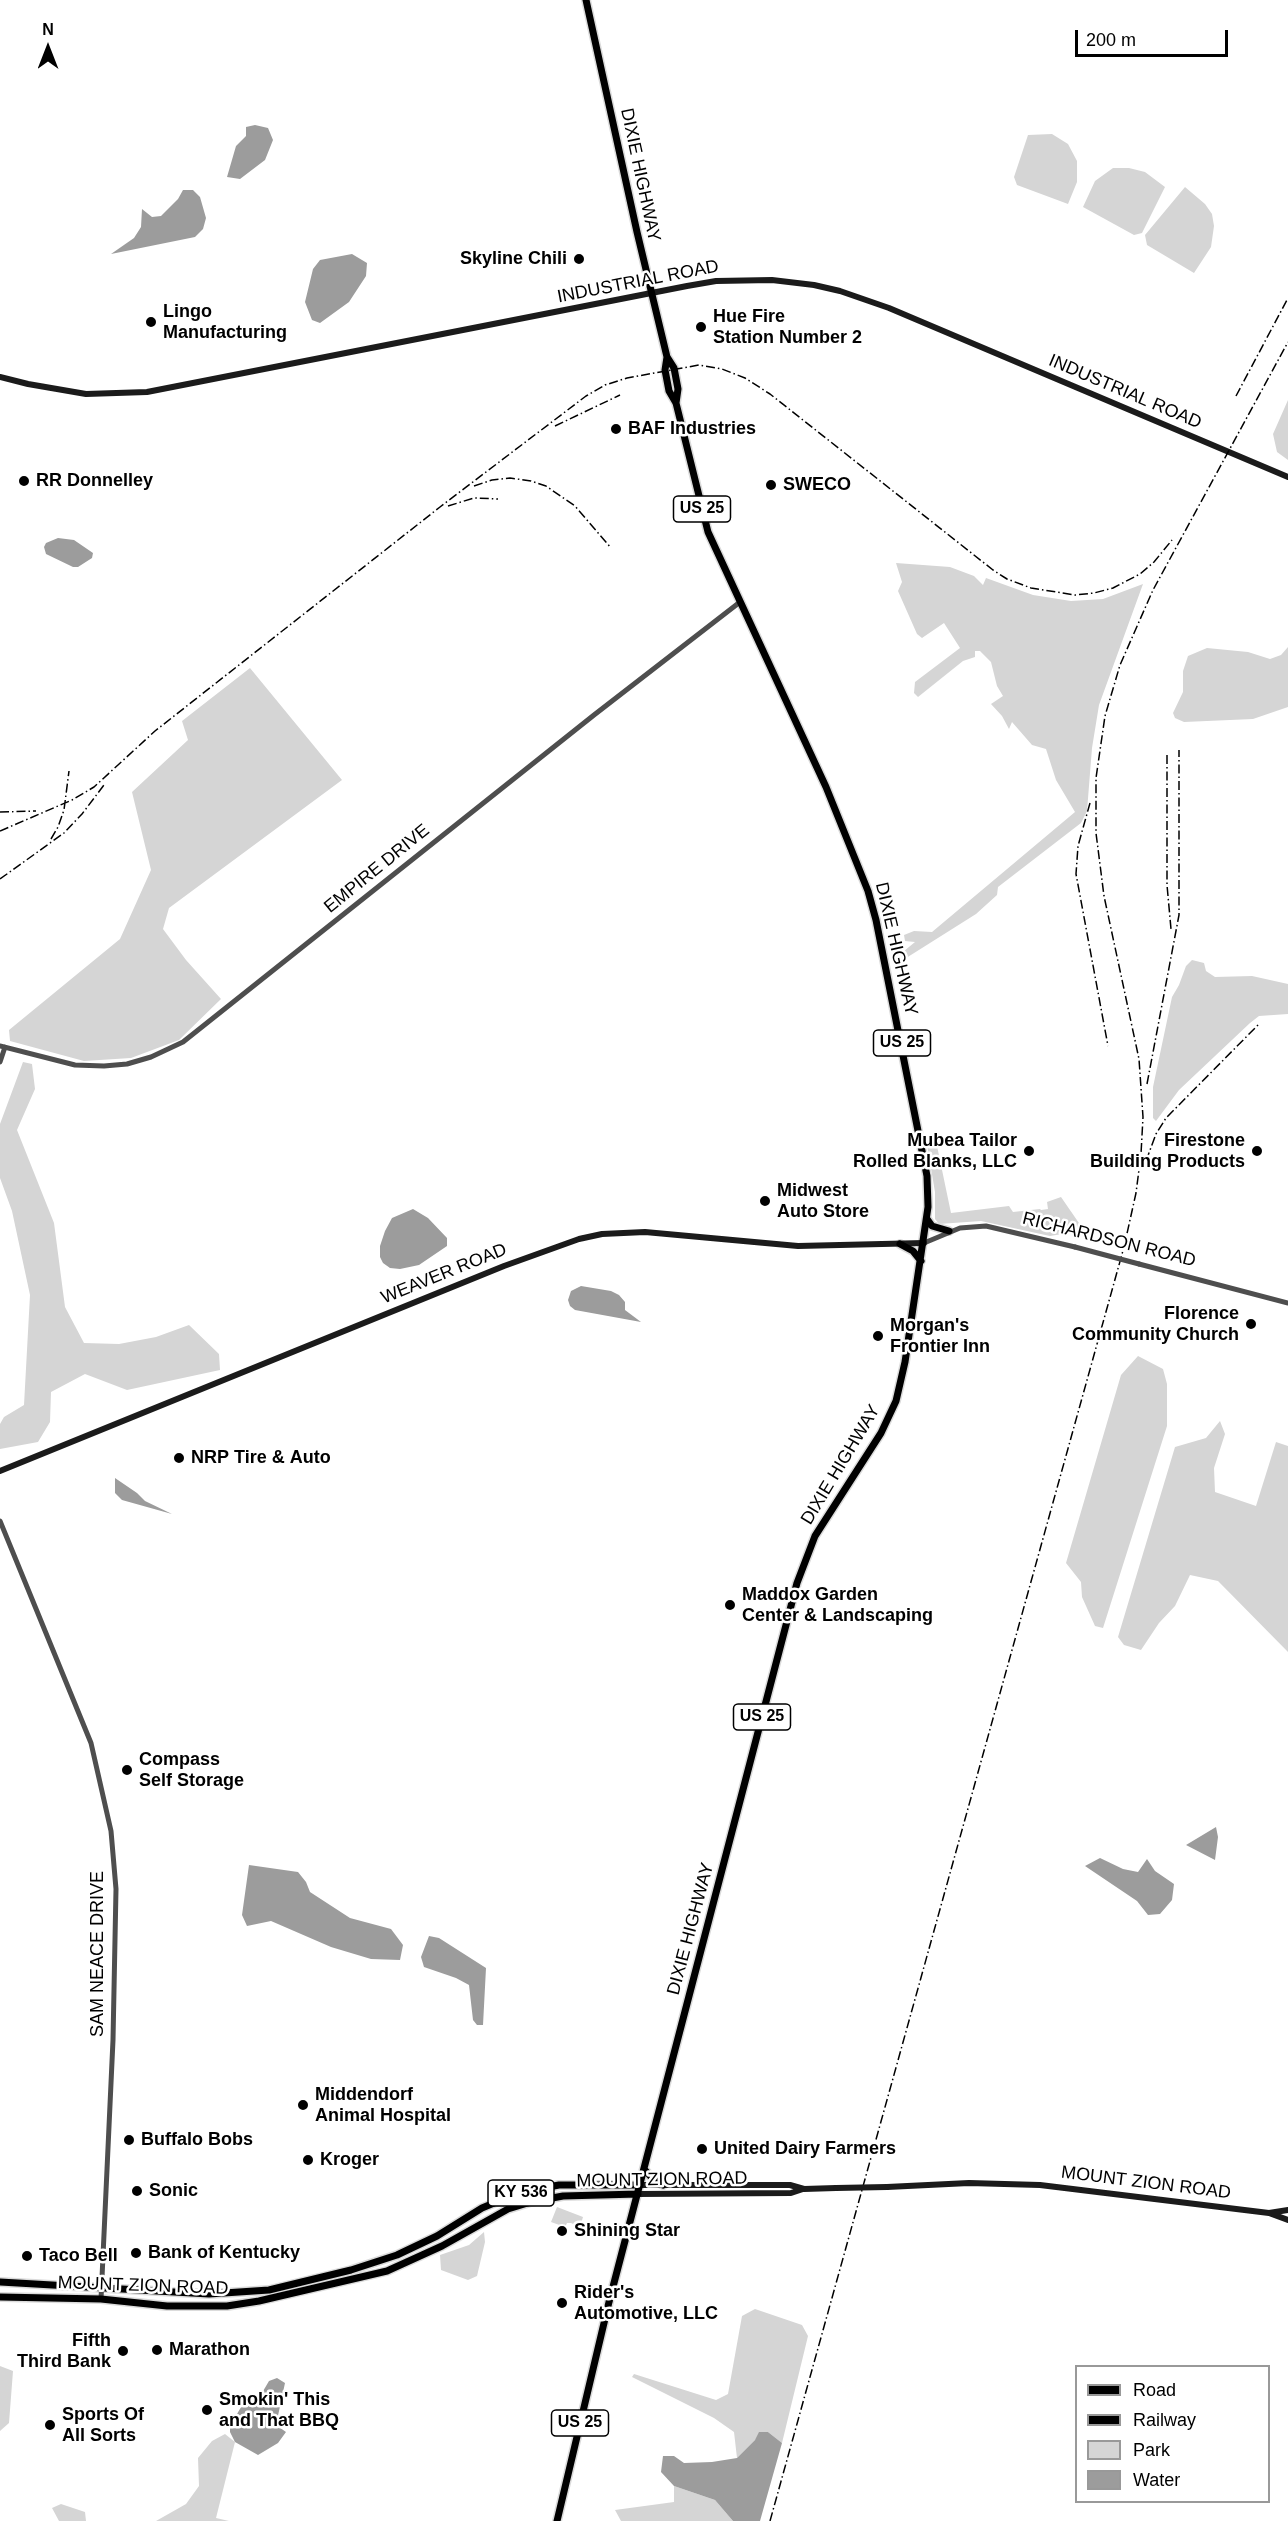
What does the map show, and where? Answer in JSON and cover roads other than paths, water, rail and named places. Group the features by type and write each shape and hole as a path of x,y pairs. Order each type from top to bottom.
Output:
{"main road":[{"name":"DIXIE HIGHWAY","path":"557,2521 644,2169 802,1566 815,1536 881,1432 896,1401 927,1219 927,1176 879,930 868,891 826,787 708,532 676,403 678,389 674,368 667,357 651,293 586,0"},
{"name":"INDUSTRIAL ROAD","path":"0,377 86,394 147,392 716,281 753,279 796,282 840,291 889,308 1288,477"},
{"path":"927,1219 932,1226 949,1231"},
{"name":"WEAVER ROAD","path":"0,1471 504,1266 579,1239 602,1234 645,1232 787,1246 924,1244"},
{"path":"900,1244 913,1251 921,1261"},
{"path":"644,2169 663,2185"},
{"name":"MOUNT ZION ROAD","path":"0,2296 101,2299 167,2306 227,2306 259,2301 387,2271 442,2246 508,2209 563,2196 791,2193 804,2189 969,2183 1040,2185 1269,2213 1288,2220"},
{"name":"MOUNT ZION ROAD","path":"101,2288 208,2294 283,2287 382,2260 423,2244 480,2209 518,2193 559,2185 790,2185 804,2189"},
{"name":"MOUNT ZION ROAD","path":"1269,2213 1288,2210"},
{"name":"KY 536","path":"0,2282 101,2288"}],"street":[{"name":"EMPIRE DRIVE","path":"2,1046 75,1065 104,1066 127,1064 151,1057 183,1042 594,715 740,602"},
{"path":"0,1062 2,1046"},
{"name":"RICHARDSON ROAD","path":"924,1244 949,1231 986,1226 1288,1303"},
{"name":"SAM NEACE DRIVE","path":"0,1521 91,1743 111,1831 116,1889 113,2040 101,2299"}],"water":[{"path":"255,125 268,128 273,140 265,160 240,179 227,177 236,146 246,136 246,127"},
{"path":"183,190 193,190 200,197 206,218 203,229 195,237 111,254 134,238 141,227 142,209 152,217 161,216 178,199"},
{"path":"352,254 367,263 366,276 349,302 320,323 312,320 305,302 313,269 320,260"},
{"path":"58,538 74,540 93,553 92,558 78,567 73,567 46,554 44,547 46,543"},
{"path":"413,1209 428,1218 447,1238 447,1246 419,1265 400,1269 390,1268 383,1263 380,1257 380,1246 385,1231 392,1218"},
{"path":"581,1286 611,1291 619,1295 625,1302 625,1310 641,1322 575,1310 570,1306 568,1300 571,1291"},
{"path":"115,1478 145,1501 172,1514 122,1500 115,1493"},
{"path":"1216,1827 1218,1837 1215,1860 1186,1845"},
{"path":"1100,1858 1123,1869 1138,1872 1147,1859 1155,1871 1174,1884 1172,1900 1160,1914 1148,1915 1137,1901 1085,1866"},
{"path":"249,1865 298,1872 310,1892 350,1918 391,1929 403,1945 400,1960 371,1959 331,1947 271,1921 247,1926 242,1915"},
{"path":"429,1936 439,1938 486,1968 483,2025 477,2025 473,2020 469,1985 424,1967 421,1957"},
{"path":"277,2378 285,2383 276,2425 286,2432 278,2443 258,2455 235,2442 230,2426 244,2402 251,2404 259,2398 269,2381"},
{"path":"759,2432 768,2432 782,2443 760,2521 733,2521 715,2500 674,2486 661,2472 663,2456 674,2456 684,2463 737,2458 755,2440"}],"railway":[{"path":"1236,396 1288,298"},
{"path":"770,2521 1124,1247 1136,1193 1143,1117 1139,1059 1104,896 1096,833 1096,778 1105,716 1120,665 1153,590 1288,342"},
{"path":"0,831 72,800 94,787 155,731 440,507 586,396 605,385 627,378 699,365 722,369 745,378 770,394 993,570 1007,579 1031,588 1075,595 1113,588 1140,574 1154,562 1172,540"},
{"path":"555,426 620,395"},
{"path":"474,486 492,480 510,478 546,486 575,506 611,548"},
{"path":"448,506 474,498 498,499"},
{"path":"1147,1084 1179,915 1179,750"},
{"path":"1167,755 1167,885 1171,929"},
{"path":"51,839 64,810 69,771"},
{"path":"0,879 64,833 104,785"},
{"path":"1090,803 1078,846 1076,874 1108,1046"},
{"path":"0,812 36,811"},
{"path":"1146,1161 1156,1134 1166,1118 1259,1024"}],"place":[{"name":"Skyline Chili","path":"579,259"},
{"name":"Lingo Manufacturing","path":"151,322"},
{"name":"Hue Fire Station Number 2","path":"701,327"},
{"name":"BAF Industries","path":"616,429"},
{"name":"RR Donnelley","path":"24,481"},
{"name":"SWECO","path":"771,485"},
{"name":"Mubea Tailor Rolled Blanks, LLC","path":"1029,1151"},
{"name":"Firestone Building Products","path":"1257,1151"},
{"name":"Midwest Auto Store","path":"765,1201"},
{"name":"Florence Community Church","path":"1251,1324"},
{"name":"Morgan's Frontier Inn","path":"878,1336"},
{"name":"NRP Tire & Auto","path":"179,1458"},
{"name":"Maddox Garden Center & Landscaping","path":"730,1605"},
{"name":"Compass Self Storage","path":"127,1770"},
{"name":"Middendorf Animal Hospital","path":"303,2105"},
{"name":"Buffalo Bobs","path":"129,2140"},
{"name":"United Dairy Farmers","path":"702,2149"},
{"name":"Kroger","path":"308,2160"},
{"name":"Sonic","path":"137,2191"},
{"name":"Shining Star","path":"562,2231"},
{"name":"Bank of Kentucky","path":"136,2253"},
{"name":"Taco Bell","path":"27,2256"},
{"name":"Rider's Automotive, LLC","path":"562,2303"},
{"name":"Marathon","path":"157,2350"},
{"name":"Fifth Third Bank","path":"123,2351"},
{"name":"Smokin' This and That BBQ","path":"207,2410"},
{"name":"Sports Of All Sorts","path":"50,2425"}]}
